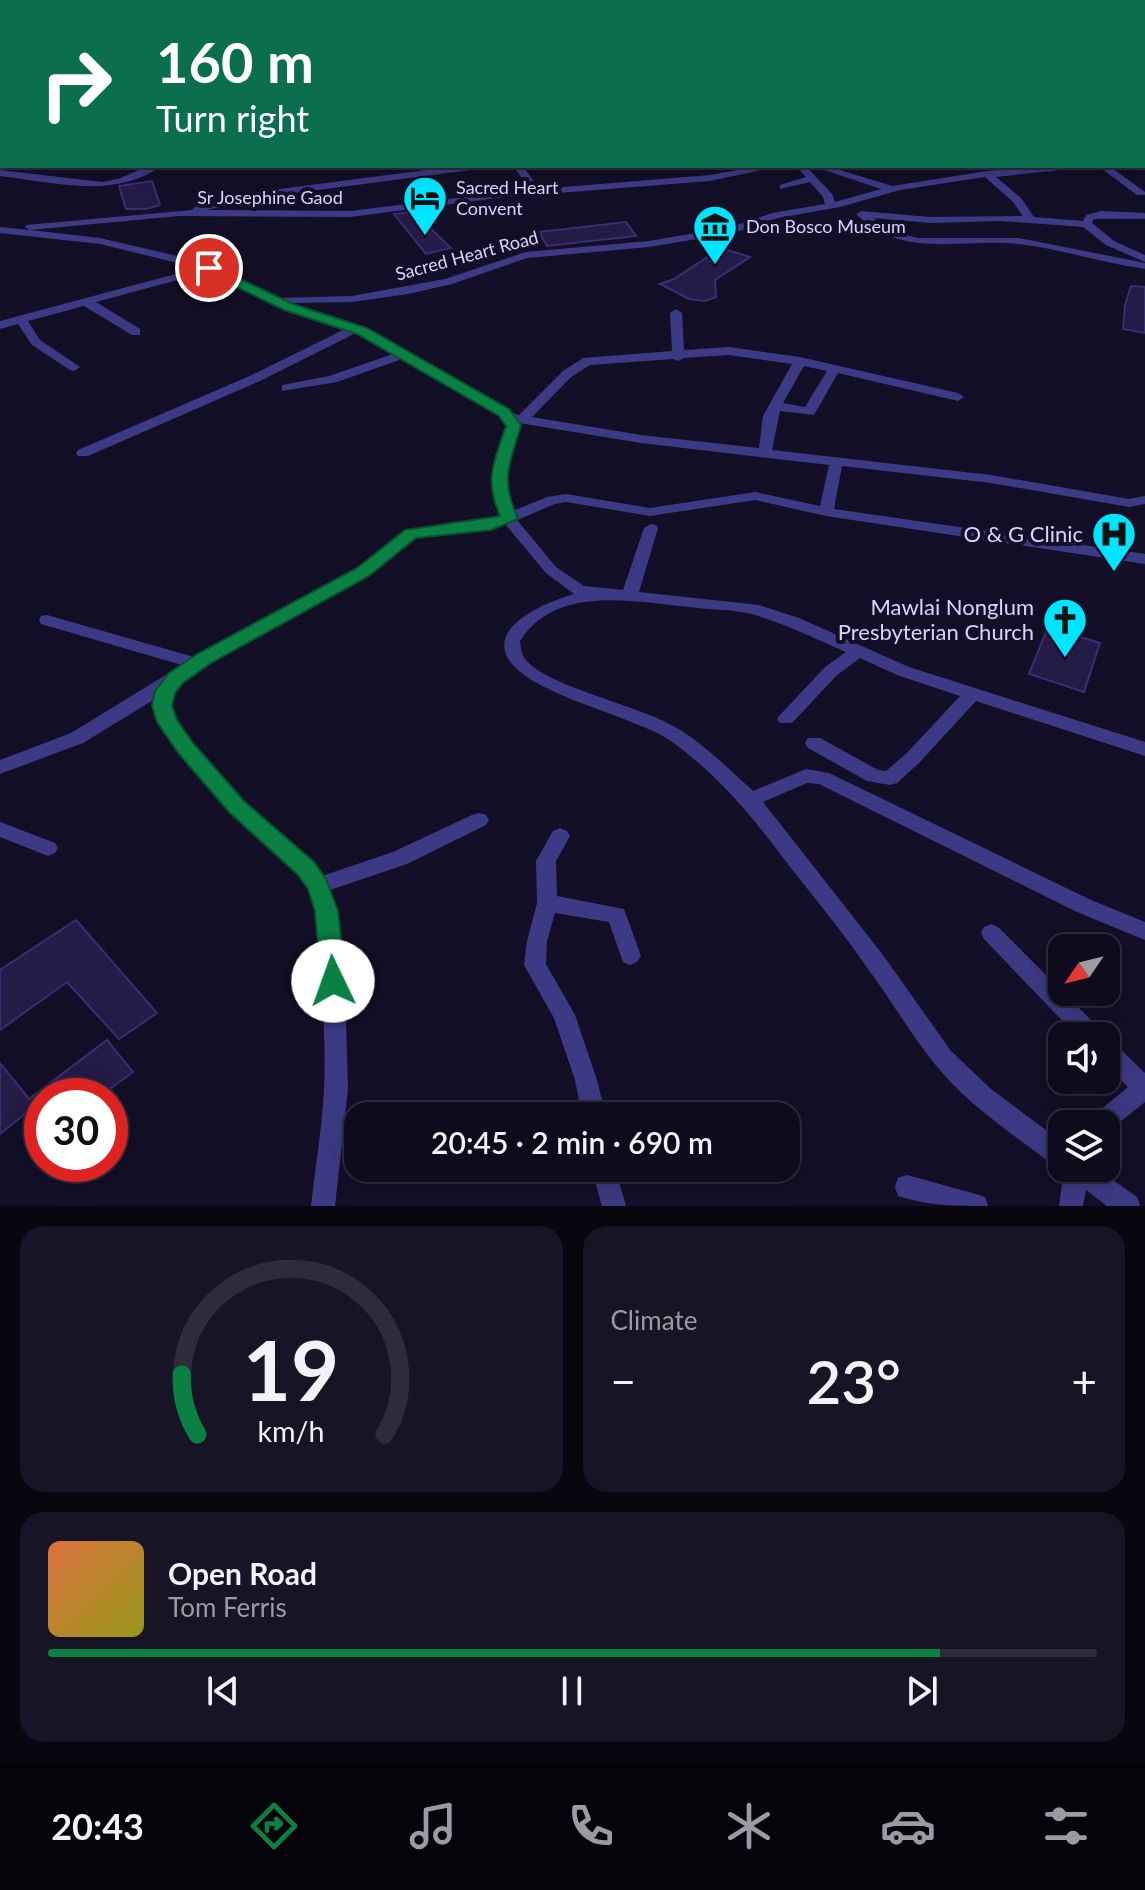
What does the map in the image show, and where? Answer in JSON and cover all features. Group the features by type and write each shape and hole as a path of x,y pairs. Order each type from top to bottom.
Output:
{"street":[{"path":"6,171 102,185 120,182 152,168"},
{"path":"376,168 402,176"},
{"path":"179,213 280,192 463,168"},
{"path":"519,168 536,191"},
{"path":"699,168 710,178"},
{"name":"Sr Josephine Gaod","path":"1,230 179,213 338,215 536,191 710,178 765,168"},
{"path":"802,168 835,204 861,214 930,220 1030,219 1086,224 1110,243 1145,259"},
{"path":"823,168 891,189"},
{"name":"Sacred Heart Road","path":"272,300 352,299 408,291 457,280 526,255 649,244 733,230 786,213 891,189 987,174 1051,168"},
{"path":"1106,168 1141,193"},
{"path":"987,174 1017,200 1030,219"},
{"path":"784,187 810,179"},
{"path":"861,214 880,230 925,243 1020,241 1145,266"},
{"path":"1086,224 1090,217 1101,214 1145,216"},
{"path":"1,230 100,241 160,253 209,268 272,300 355,329 516,417 641,439 991,479 1129,503 1144,501"},
{"path":"0,325 209,268"},
{"path":"85,301 136,332"},
{"path":"676,313 678,357"},
{"path":"21,319 36,342 74,367"},
{"path":"83,453 256,378 355,329"},
{"path":"598,595 568,585 532,550 509,519 499,495 498,475 516,417 587,361 737,351 800,361 958,397"},
{"path":"287,388 332,379 403,354"},
{"path":"765,454 770,416 800,361"},
{"path":"776,406 803,412 812,410 834,369"},
{"path":"826,512 836,463"},
{"path":"0,767 77,738 196,664 363,572 411,533 491,525 552,500 566,498 650,512 735,496 755,496 826,512 1145,559"},
{"path":"629,597 651,528"},
{"path":"1048,1146 983,1097 943,1058 875,961 750,800 697,750 645,719 564,689 519,663 512,641 530,619 565,600 598,595 696,601 753,609 793,622 903,671 1145,749"},
{"path":"47,620 196,664"},
{"path":"786,719 831,671 859,651"},
{"path":"176,678 165,691 162,706 167,722 231,800 306,868 318,886 327,911 333,955 336,1089 323,1206"},
{"path":"814,743 874,776 890,778 913,758 973,693"},
{"path":"750,800 806,776 822,778 1084,906 1145,931"},
{"path":"318,886 390,862 479,820"},
{"path":"0,829 48,848"},
{"path":"560,836 546,861 547,903 537,941 535,965 564,1015 584,1071 591,1102"},
{"path":"547,903 617,915 630,956"},
{"path":"991,933 1078,1022"},
{"path":"1118,1110 1144,1088 1120,1064"},
{"path":"607,1182 614,1206"},
{"path":"1071,1206 1075,1182"},
{"path":"1096,1182 1128,1206"},
{"path":"907,1187 976,1206"}],"building":[{"path":"152,181 160,205 126,209 119,186"},
{"name":"Sacred Heart Convent","path":"413,212 451,248 426,254 394,214"},
{"path":"626,222 636,236 547,246 539,232"},
{"name":"Don Bosco Museum","path":"721,248 750,257 715,280 716,297 705,301 689,299 660,284 674,279"},
{"path":"1131,286 1145,287 1145,333 1123,329 1125,305"},
{"name":"Mawlai Nonglum Presbyterian Church","path":"1048,627 1100,643 1084,692 1029,674"},
{"path":"76,920 157,1013 119,1039 67,982 0,1030 0,970"},
{"path":"107,1040 133,1072 125,1078 57,1078"},
{"path":"0,1063 24,1093 24,1115 0,1134"}],"place":[{"name":"Sacred Heart Convent","path":"425,237"},
{"name":"Don Bosco Museum","path":"715,266"},
{"name":"O & G Clinic","path":"1114,573"},
{"name":"Mawlai Nonglum Presbyterian Church","path":"1065,659"}],"route":[{"path":"209,268 289,307 362,331 504,412 514,425 498,475 499,495 509,519 491,525 411,533 363,572 204,659 176,678 165,691 162,706 167,722 186,749 237,806 306,868 318,886 327,911 333,981"}]}
